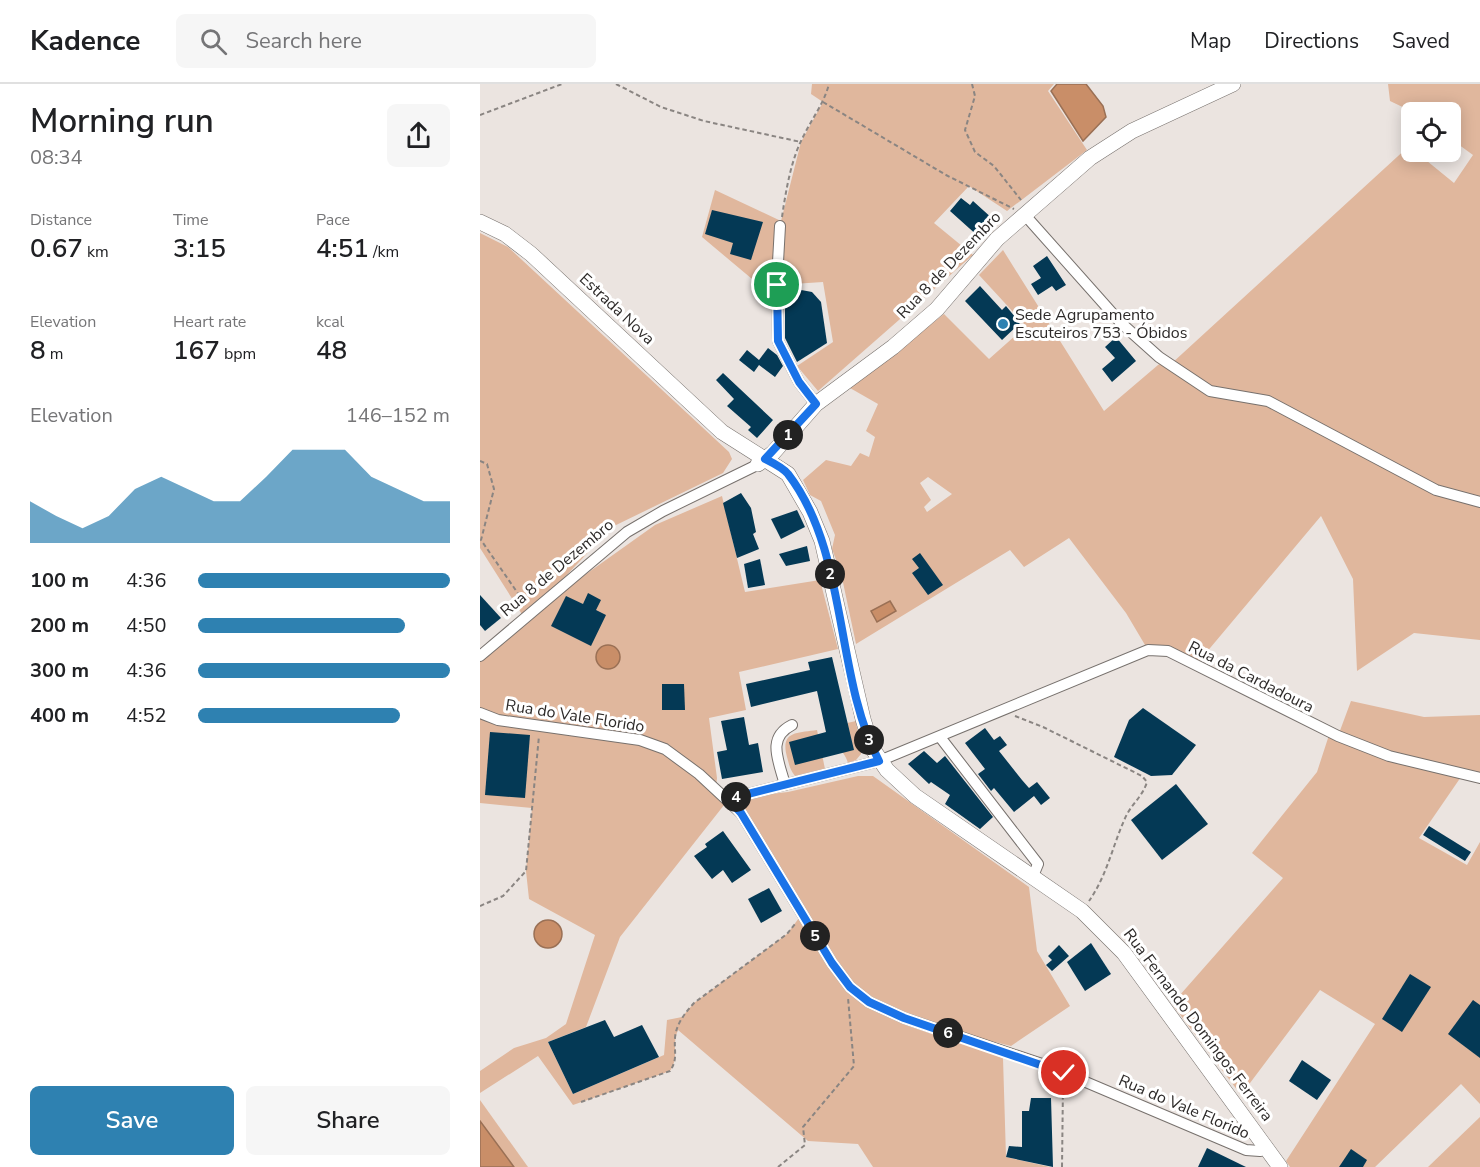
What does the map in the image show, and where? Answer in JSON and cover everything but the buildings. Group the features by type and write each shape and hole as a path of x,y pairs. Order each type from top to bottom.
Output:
{"street":[{"path":"1233,84 1115,140 1024,214 1121,323 1159,357 1210,391 1268,401 1436,490 1480,502"},
{"name":"Rua 8 de Dezembro","path":"480,656 627,532 663,511 761,462 816,404 924,321 997,239 1024,214"},
{"name":"Estrada Nova","path":"480,222 505,234 531,254 722,432 761,462"},
{"path":"780,226 777,280 778,341 799,382 816,404"},
{"name":"Rua Fernando Domingos Ferreira","path":"761,462 783,470 810,512 822,541 863,719 879,761 915,796 1082,911 1124,953 1280,1167"},
{"name":"Rua da Cardadoura","path":"728,799 879,761 1148,650 1168,651 1338,736 1389,756 1480,778"},
{"name":"Rua do Vale Florido","path":"480,713 498,720 640,740 658,747 699,774 741,813 832,963 850,987 869,1002 904,1018 1064,1073 1246,1150 1260,1151 1266,1147"},
{"path":"785,785 776,744 782,730 792,725"},
{"path":"940,737 1038,864 1033,876"}],"path":[{"path":"480,116 562,84"},
{"path":"616,84 660,107 704,121 801,142"},
{"path":"780,226 786,190 801,142 823,102 829,84"},
{"path":"972,84 975,96 965,130 975,152 994,166 1020,196 1024,214"},
{"path":"823,102 946,175 1024,214"},
{"path":"480,461 486,464 494,489 481,540 523,602 533,612"},
{"path":"1001,711 1043,726 1143,776 1148,782 1144,792 1128,813 1100,885 1082,911"},
{"path":"480,906 503,896 526,871 541,725"},
{"path":"581,1102 670,1071 676,1062 675,1037 682,1017 694,1003 787,934 802,914"},
{"path":"778,1167 805,1145 803,1127 854,1066 847,1005 850,987"},
{"path":"1062,1167 1064,1073"}],"shaded area":[{"path":"812,84 1054,84 1048,91 1087,150 1007,211 969,186 934,223 973,255 818,391 797,366 833,342 823,282 778,285 777,300 702,237 715,190 781,221 801,142 823,102 811,94"},
{"path":"1057,84 1086,84 1103,106 1106,117 1083,141 1051,91"},
{"path":"1388,84 1480,84 1480,640 1414,633 1357,671 1353,579 1321,516 1195,666 1168,651 1148,650 1126,613 1069,538 1024,567 1010,550 856,644 841,573 832,549 835,535 821,501 810,495 803,480 826,460 851,466 860,453 869,457 875,437 866,431 878,404 850,388 944,314 989,359 1026,326 979,275 1003,250 1104,411 1158,365 1165,361 1171,364 1401,153 1401,162 1428,162 1454,183 1473,155 1461,146 1461,102 1401,102 1401,106 1390,101","holes":["928,477 952,494 927,512 924,507 931,500 920,483"]},
{"path":"480,233 508,247 729,452 732,459 723,473 612,527 530,614 655,525 722,496 745,592 820,580 838,649 739,672 746,710 709,718 717,778 716,787 728,799 788,792 858,776 873,776 1029,887 1037,951 1070,1006 1011,1046 910,1021 1003,1058 1006,1157 1050,1167 873,1167 858,1144 808,1141 678,1030 674,1061 670,1071 573,1105 538,1056 480,1093 480,1071 514,1048 546,1038 566,1024 595,935 529,899 526,871 532,808 480,803 480,656 525,619 480,548","holes":["728,800 802,914 787,934 694,1003 682,1017 667,1020 664,1055 573,1094 548,1042 586,1027 620,937"]},
{"path":"890,601 896,611 877,622 871,611"},
{"path":"608,645 617,648 620,657 617,666 608,669 599,666 596,657 599,648"},
{"path":"1351,701 1424,717 1480,715 1480,778 1463,774 1419,838 1467,865 1480,842 1480,1104 1461,1084 1375,1167 1290,1167 1286,1161 1375,1024 1320,990 1241,1095 1172,1004 1283,878 1252,853 1317,772 1330,732 1338,736"},
{"path":"856,721 861,754 856,760 848,763 825,728"},
{"path":"817,730 825,769 795,776 787,757 786,742 788,738 797,733"},
{"path":"548,920 558,924 562,934 558,944 548,948 538,944 534,934 538,924"},
{"path":"480,1100 528,1167 514,1167 480,1121"},
{"path":"1480,1117 1480,1167 1428,1167"},
{"path":"480,1121 514,1167 480,1167"}],"place":[{"name":"Sede Agrupamento Escuteiros 753 - Óbidos","path":"1003,324"}],"route":[{"path":"777,285 778,341 788,356 799,382 816,404 765,459 788,474 810,512 822,541 867,735 879,761 728,799 741,813 832,963 850,987 869,1002 904,1018 1064,1073"}]}
